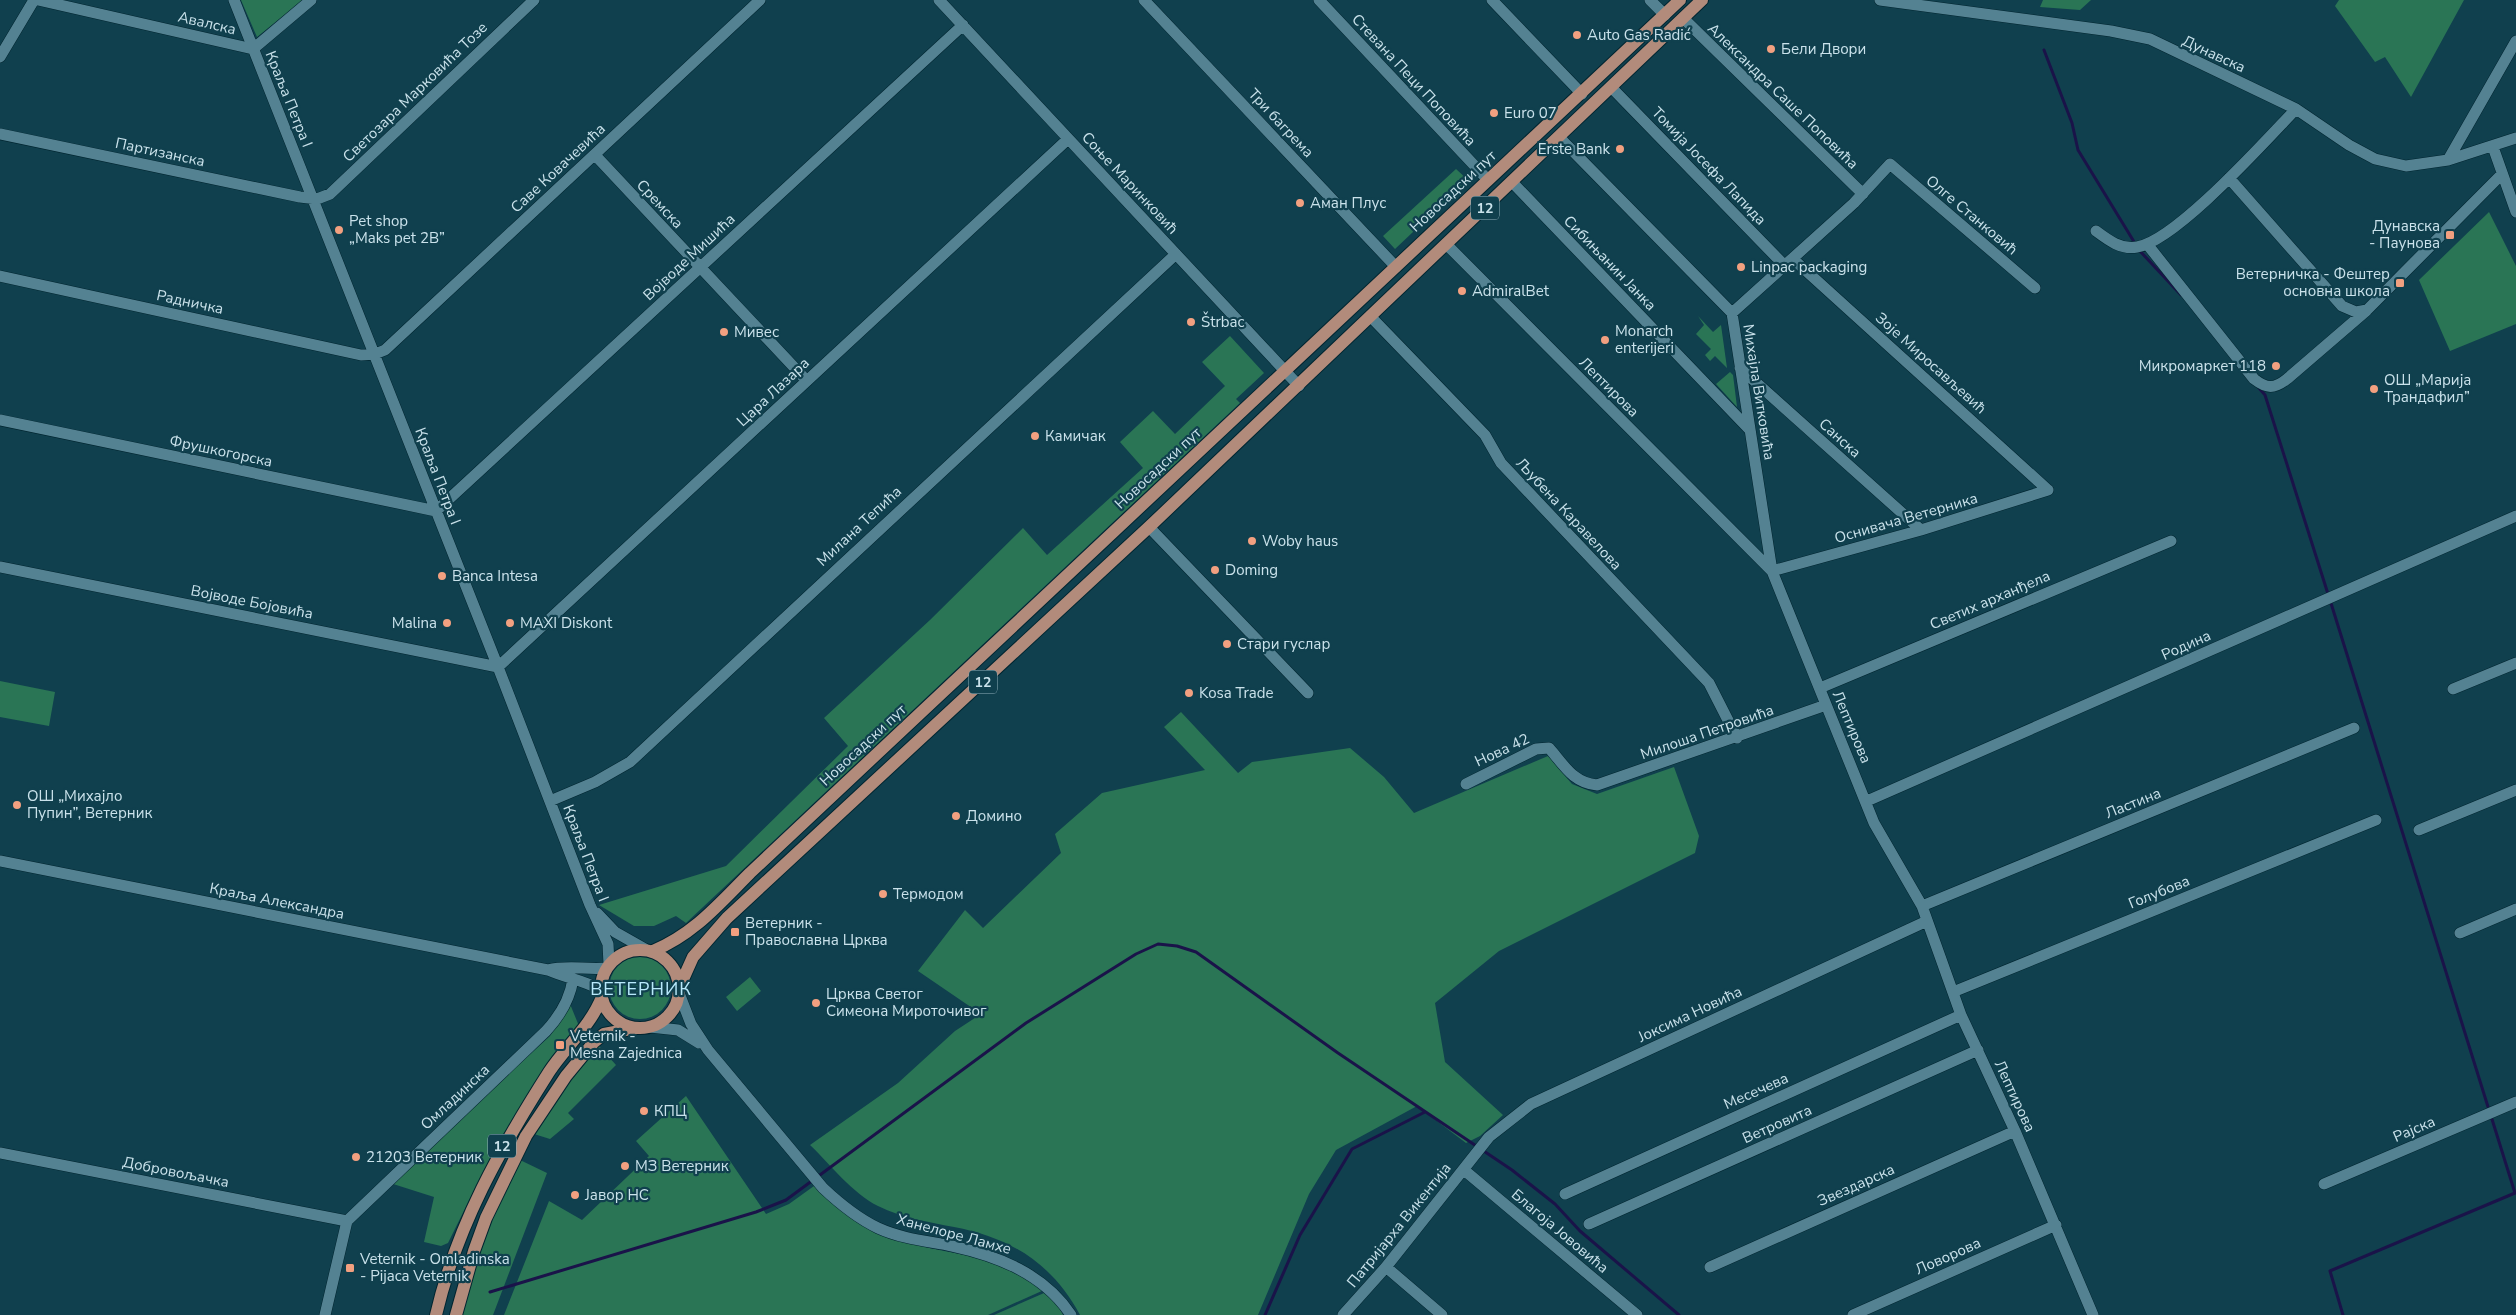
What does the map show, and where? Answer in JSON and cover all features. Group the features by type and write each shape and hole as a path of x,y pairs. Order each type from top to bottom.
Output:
{"main road":[{"name":"Новосадски пут","path":"649,950 679,939 696,926 1680,0"},
{"name":"12","path":"456,1315 474,1251 494,1198 526,1136 566,1076 594,1042 604,1034 650,1027 667,1017 676,1006 693,957 727,918 1299,386 1702,0"},
{"name":"12","path":"436,1315 456,1244 495,1160 552,1068 590,1020 601,994 608,966 625,952 649,950"},
{"path":"649,950 669,962 677,973 680,990"},
{"name":"12","path":"601,994 611,1016 622,1024 636,1028"}],"street":[{"path":"0,57 34,0"},
{"name":"Авалска","path":"38,0 253,49"},
{"name":"Краља Петра I","path":"234,0 375,354 590,905 608,944 608,966"},
{"path":"253,49 311,0"},
{"name":"Светозара Марковића Тозе","path":"313,199 330,194 534,0"},
{"name":"Саве Ковачевића","path":"375,354 385,350 760,0"},
{"name":"Соње Маринковић","path":"939,0 1299,386"},
{"name":"Три багрема","path":"1144,0 1396,267"},
{"name":"Стевана Пеци Поповића","path":"1319,0 1488,180"},
{"path":"1492,0 1582,94"},
{"path":"1650,0 1665,15"},
{"name":"Дунавска","path":"1880,0 2111,31 2150,39 2296,109 2349,145 2375,159 2406,166 2448,160 2516,138"},
{"name":"Александра Саше Поповића","path":"1683,18 1862,194"},
{"name":"Војводе Мишића","path":"436,511 963,25"},
{"path":"2448,160 2516,41"},
{"name":"Томија Јосефа Лапида","path":"1612,87 1789,262"},
{"path":"2096,232 2119,246 2137,248 2147,244 2178,223 2230,178 2296,109"},
{"name":"Партизанска","path":"0,134 313,199"},
{"name":"Михајла Витковића","path":"1559,138 1732,313 1772,572"},
{"name":"Цара Лазара","path":"498,667 1068,139"},
{"path":"2493,147 2512,196 2516,212"},
{"name":"Сремска","path":"595,155 807,381"},
{"name":"Олге Станковић","path":"1862,194 1890,164 2035,288"},
{"path":"2147,244 2254,379 2265,387 2276,387 2367,310 2502,174"},
{"path":"2230,178 2342,306 2356,312 2367,310"},
{"name":"Сибињанин Јанка","path":"1512,182 1749,429"},
{"path":"1732,313 1862,194"},
{"name":"Лептирова","path":"1446,244 1772,572 1867,801 1874,823 1922,906 1961,1015 2056,1225 2092,1315"},
{"name":"Милана Тепића","path":"550,801 595,782 630,762 1176,254"},
{"name":"Зоје Миросављевић","path":"1789,262 2048,490"},
{"name":"Радничка","path":"0,276 361,355 375,354"},
{"name":"Љубена Каравелова","path":"1371,317 1485,436 1501,463 1709,683 1737,738"},
{"name":"Санска","path":"1740,368 1921,530"},
{"name":"Фрушкогорска","path":"0,420 436,511"},
{"name":"Оснивача Ветерника","path":"1772,572 1921,530 2048,490"},
{"name":"Родина","path":"1867,801 2516,516"},
{"path":"1149,527 1308,693"},
{"name":"Светих арханђела","path":"1820,688 2171,541"},
{"name":"Војводе Бојовића","path":"0,567 498,667"},
{"path":"2453,689 2516,663"},
{"name":"Милоша Петровића","path":"1596,785 1826,706"},
{"name":"Ластина","path":"1922,906 2354,728"},
{"name":"Нова 42","path":"1466,784 1536,749 1549,748 1577,780 1584,784 1596,785"},
{"path":"2419,830 2516,790"},
{"name":"Голубова","path":"1953,992 2376,820"},
{"name":"Краља Александра","path":"0,861 548,970"},
{"path":"590,905 616,932 649,950"},
{"path":"2460,933 2516,910"},
{"name":"Јоксима Новића","path":"1480,1148 1508,1120 1531,1104 1927,921"},
{"path":"548,970 561,967 589,970 608,966"},
{"path":"548,970 586,982 601,994"},
{"name":"Омладинска","path":"347,1221 546,1031 561,1012 571,990 573,979"},
{"name":"Ханелоре Ламхе","path":"680,990 691,1024 708,1050 816,1179 842,1206 878,1228 900,1236 997,1258 1018,1267 1038,1280 1064,1305 1071,1315"},
{"name":"Месечева","path":"1564,1194 1961,1015"},
{"name":"Ханелоре Ламхе","path":"650,1027 684,1032 708,1050"},
{"name":"Ветровита","path":"1589,1224 1978,1050"},
{"name":"Рајска","path":"2324,1184 2516,1102"},
{"name":"Звездарска","path":"1710,1267 2014,1131"},
{"name":"Патријарха Викентија","path":"1343,1315 1386,1267 1480,1148"},
{"name":"Добровољачка","path":"0,1153 347,1221"},
{"name":"Благоја Јововића","path":"1464,1170 1637,1315"},
{"path":"325,1315 347,1221"},
{"name":"Ловорова","path":"1852,1315 2056,1225"},
{"path":"1386,1267 1442,1315"}],"green space":[{"path":"241,0 303,0 257,37"},
{"path":"2043,0 2091,0 2080,10 2040,7"},
{"path":"2339,0 2464,0 2411,97 2385,57 2375,62 2335,6"},
{"path":"1456,169 1468,180 1395,249 1383,236"},
{"path":"2489,212 2516,266 2516,324 2450,351 2419,280"},
{"path":"1698,316 1713,332 1721,325 1727,368 1715,356 1710,361 1705,355 1711,349 1696,334 1704,325"},
{"path":"1230,336 1264,373 1236,399 1240,403 686,923 676,916 654,926 634,926 599,905 726,866 848,746 824,718 930,620 1023,528 1047,555 1143,468 1120,442 1153,411 1175,434 1225,386 1202,362"},
{"path":"1730,372 1733,375 1737,407 1716,384"},
{"path":"0,681 55,692 49,726 0,717"},
{"path":"1181,712 1238,773 1252,762 1350,748 1384,777 1414,813 1548,756 1572,784 1597,794 1674,767 1699,836 1695,853 1499,951 1435,1003 1445,1062 1503,1115 1480,1136 1466,1143 1417,1106 1336,1150 1309,1194 1258,1315 1080,1315 1057,1281 1028,1256 994,1238 906,1217 878,1206 859,1194 810,1145 898,1083 955,1031 981,1014 918,971 965,910 983,928 1061,853 1055,834 1102,793 1205,770 1164,727"},
{"path":"640,957 652,960 662,966 668,976 671,988 668,1000 662,1010 652,1016 640,1019 628,1016 618,1010 612,1000 609,988 612,976 618,966 628,960"},
{"path":"750,977 761,991 737,1011 726,997"},
{"path":"570,1004 579,1026 527,1097 497,1144 448,1243 441,1246 424,1242 434,1197 390,1183 550,1036"},
{"path":"599,1046 616,1065 568,1113 574,1119 550,1139 534,1134 560,1094"},
{"path":"686,1096 766,1214 789,1204 814,1186 881,1234 929,1248 970,1256 1015,1270 1044,1290 988,1315 504,1315 549,1201 582,1220 649,1156 636,1141"},
{"path":"520,1160 547,1173 493,1315 461,1315 486,1236"},
{"path":"1051,1290 1063,1315 994,1315"}],"waterway":[{"path":"2044,50 2072,123 2078,150 2136,245"},
{"path":"2139,250 2181,295"},
{"path":"2259,388 2265,395 2328,594"},
{"path":"2330,600 2489,1110"},
{"path":"490,1292 756,1212 786,1200 1026,1023 1136,954 1158,944 1177,946 1196,952 1338,1053 1512,1170 1555,1204 1580,1231 1679,1315"},
{"path":"1265,1315 1300,1235 1352,1149 1425,1112"},
{"path":"2343,1315 2330,1271 2515,1193 2491,1116"}],"place":[{"name":"Auto Gas Radić","path":"1577,35"},
{"name":"Бели Двори","path":"1771,49"},
{"name":"Euro 07","path":"1494,113"},
{"name":"Erste Bank","path":"1620,149"},
{"name":"Аман Плус","path":"1300,203"},
{"name":"Pet shop „Maks pet 2B”","path":"339,230"},
{"name":"Дунавска - Паунова","path":"2450,235"},
{"name":"Linpac packaging","path":"1741,267"},
{"name":"Ветерничка - Фештер основна школа","path":"2400,283"},
{"name":"AdmiralBet","path":"1462,291"},
{"name":"Štrbac","path":"1191,322"},
{"name":"Мивес","path":"724,332"},
{"name":"Monarch enterijeri","path":"1605,340"},
{"name":"Микромаркет 118","path":"2276,366"},
{"name":"ОШ „Марија Трандафил”","path":"2374,389"},
{"name":"Камичак","path":"1035,436"},
{"name":"Woby haus","path":"1252,541"},
{"name":"Doming","path":"1215,570"},
{"name":"Banca Intesa","path":"442,576"},
{"name":"Malina","path":"447,623"},
{"name":"MAXI Diskont","path":"510,623"},
{"name":"Стари гуслар","path":"1227,644"},
{"name":"Kosa Trade","path":"1189,693"},
{"name":"ОШ „Михајло Пупин”, Ветерник","path":"17,805"},
{"name":"Домино","path":"956,816"},
{"name":"Термодом","path":"883,894"},
{"name":"Ветерник - Православна Црква","path":"735,932"},
{"name":"Црква Светог Симеона Мироточивог","path":"816,1003"},
{"name":"Veternik - Mesna Zajednica","path":"560,1045"},
{"name":"КПЦ","path":"644,1111"},
{"name":"21203 Ветерник","path":"356,1157"},
{"name":"МЗ Ветерник","path":"625,1166"},
{"name":"Јавор НС","path":"575,1195"},
{"name":"Veternik - Omladinska - Pijaca Veternik","path":"350,1268"}],"district":[{"name":"ВЕТЕРНИК","path":"641,989"}]}
